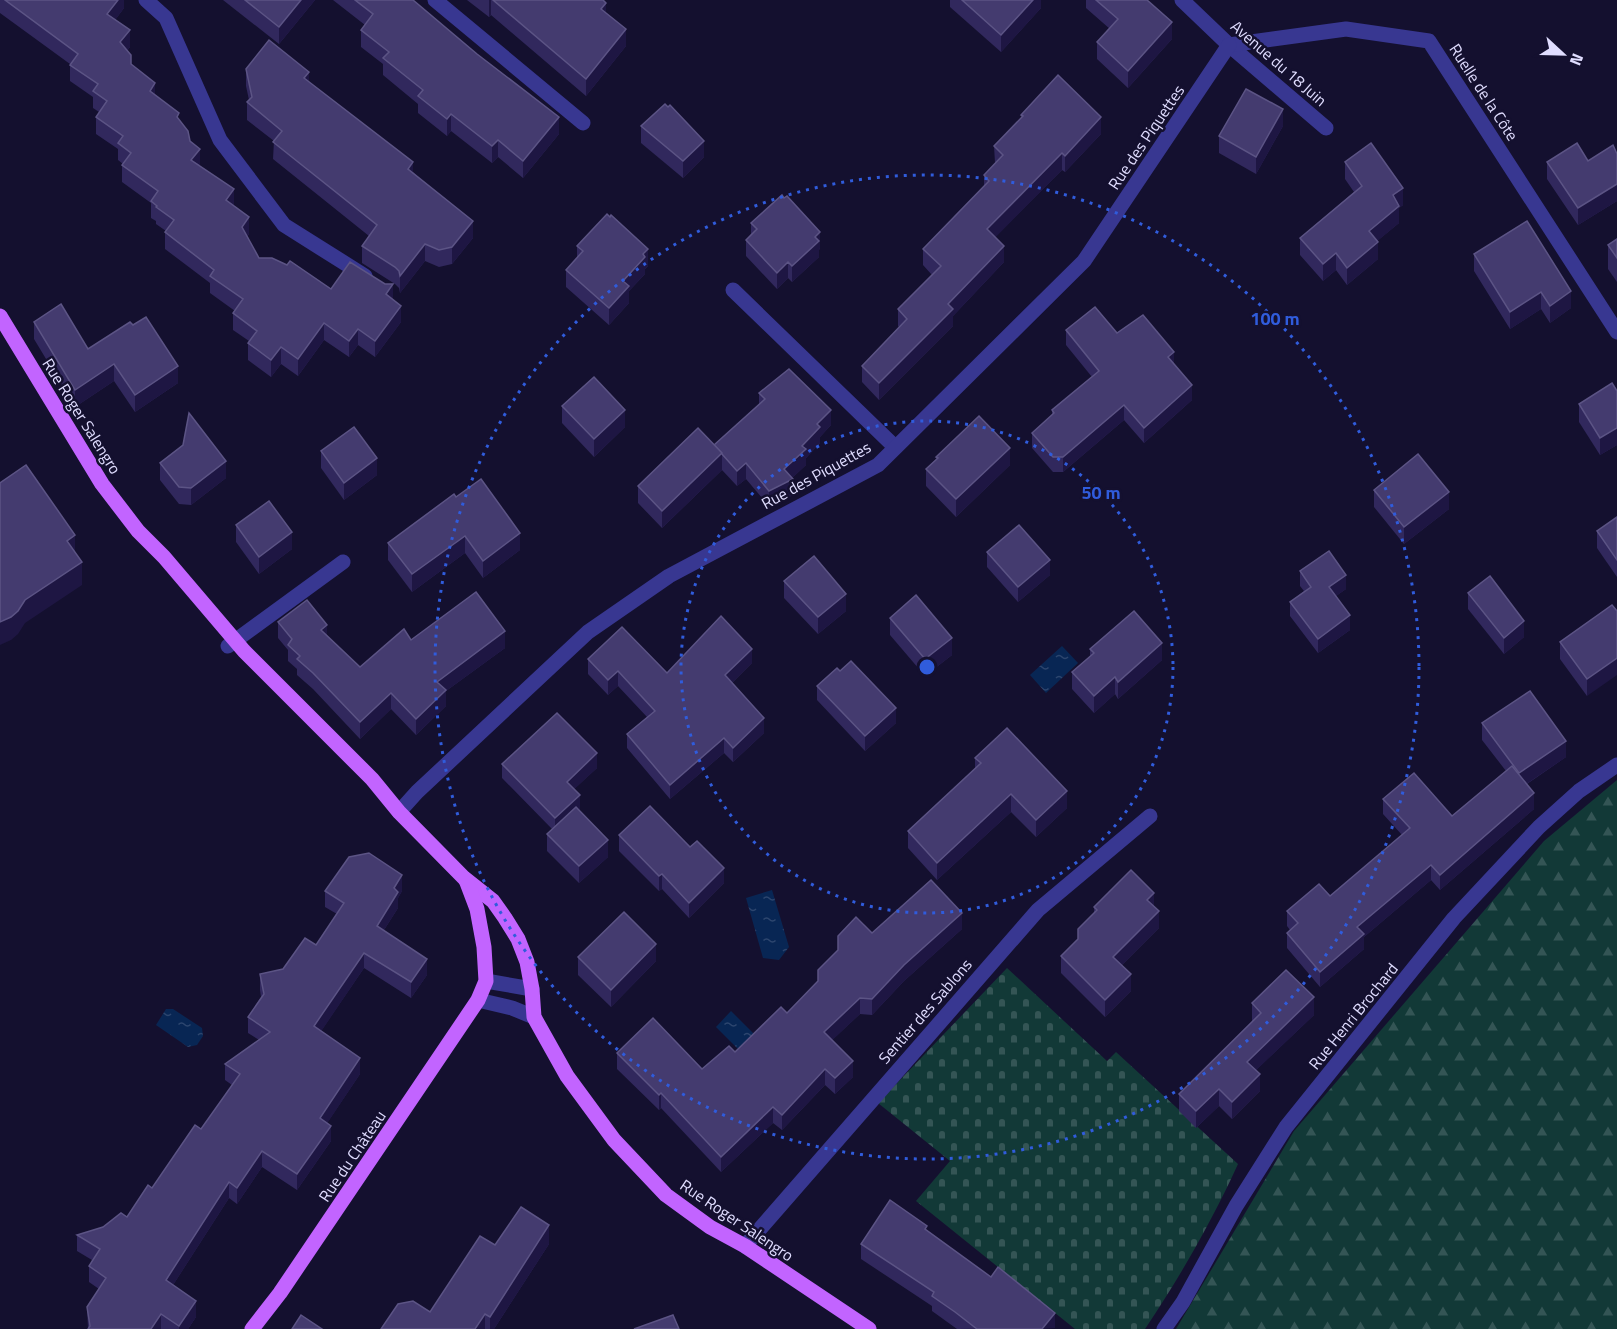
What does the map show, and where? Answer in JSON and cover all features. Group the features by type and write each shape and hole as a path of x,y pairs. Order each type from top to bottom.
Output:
{"main road":[{"name":"Rue Roger Salengro","path":"0,316 102,484 138,531 164,557 231,643 372,779 399,812 465,878 493,902 505,918 518,939 527,962 534,1017 567,1076 614,1140 666,1195 710,1227 745,1246 869,1329"},
{"name":"Rue Roger Salengro","path":"465,878 477,909 484,947 486,981 478,1000"},
{"name":"Rue du Château","path":"252,1329 280,1293 478,1000"}],"street":[{"path":"146,0 166,18 220,140 284,225 380,286"},
{"path":"435,0 583,123"},
{"name":"Avenue du 18 Juin","path":"1182,0 1229,45 1326,128"},
{"name":"Ruelle de la Côte","path":"1229,45 1346,29 1430,41 1617,332"},
{"name":"Rue des Piquettes","path":"399,812 417,792 588,632 669,576 878,465 1084,261 1229,45"},
{"path":"733,290 896,447"},
{"path":"231,643 343,562"},
{"name":"Rue Henri Brochard","path":"1164,1329 1183,1302 1236,1206 1286,1127 1454,918 1539,827 1579,791 1617,765"},
{"name":"Sentier des Sablons","path":"745,1246 1038,910 1150,816"},
{"path":"486,981 532,989"},
{"path":"478,1000 512,1008 534,1017"}],"green space":[{"path":"1617,780 1617,1329 1176,1329 1294,1131 1544,841"},
{"path":"1007,968 1107,1061 1116,1052 1238,1164 1195,1248 1145,1329 1075,1329 916,1201 950,1161 878,1103"}],"water":[{"path":"1062,646 1078,663 1046,693 1030,675"},
{"path":"772,890 789,947 779,960 763,958 746,898"},
{"path":"166,1009 173,1009 202,1028 203,1036 197,1045 188,1047 156,1025"},
{"path":"731,1011 759,1039 744,1055 716,1027"}],"building":[{"path":"5,0 118,0 107,14 130,30 120,42 131,55 131,64 155,83 150,91 179,113 177,117 188,131 190,141 200,149 191,160 234,189 226,200 249,217 242,227 259,258 272,258 287,265 290,261 331,289 350,262 385,284 393,284 386,294 401,306 375,341 358,329 349,341 324,323 298,359 281,347 271,360 248,343 257,331 233,313 243,299 210,276 214,270 165,232 174,220 151,201 158,191 122,165 131,153 118,143 123,136 96,117 107,101 93,91 98,84 70,65 78,54"},
{"path":"245,0 301,0 279,27"},
{"path":"355,0 413,0 477,54 559,117 523,161 498,140 492,146 451,114 447,119 418,96 423,90 383,58 389,52 361,30 373,14"},
{"path":"493,0 603,0 606,3 601,9 626,29 586,79"},
{"path":"962,0 1033,0 1001,35"},
{"path":"1096,0 1147,0 1172,22 1128,71 1097,42 1118,19"},
{"path":"269,40 309,72 304,78 413,162 408,169 473,221 452,247 439,250 425,244 400,276 395,267 362,246 377,225 273,142 282,131 247,102 252,97 246,69"},
{"path":"1058,75 1101,117 1065,156 1062,153 987,229 1004,246 948,304 953,309 879,383 862,366 907,319 898,309 941,266 923,249 989,181 984,175 1003,155 994,146"},
{"path":"1246,89 1283,109 1256,157 1219,136"},
{"path":"665,104 668,107 670,105 704,141 683,161 641,126"},
{"path":"1371,143 1403,188 1393,195 1399,206 1369,231 1378,242 1347,268 1336,253 1323,264 1300,238 1362,186 1345,162"},
{"path":"1577,143 1588,161 1613,145 1617,154 1617,184 1578,208 1547,162"},
{"path":"782,195 784,198 787,196 820,232 815,237 819,241 792,266 788,262 777,273 746,240 757,229 751,223"},
{"path":"607,214 610,217 611,215 648,249 643,254 645,257 623,281 629,286 609,308 566,270 583,251 577,246"},
{"path":"1527,221 1571,291 1550,306 1541,292 1510,312 1474,254"},
{"path":"1617,239 1617,258 1608,245"},
{"path":"61,304 88,349 130,322 133,325 146,317 178,366 135,395 114,364 75,390 34,322"},
{"path":"1095,307 1117,333 1143,315 1174,352 1168,357 1192,385 1144,428 1124,405 1063,457 1053,457 1032,433 1054,413 1052,410 1099,371 1066,330"},
{"path":"789,369 831,410 817,424 820,427 802,446 806,449 784,469 793,479 769,491 746,463 737,471 714,445 765,399 759,393"},
{"path":"594,377 625,410 594,439 562,406"},
{"path":"1612,383 1617,391 1617,428 1600,438 1579,404"},
{"path":"189,413 226,461 191,488 179,487 160,463 183,445"},
{"path":"979,416 1010,448 956,499 926,469"},
{"path":"354,427 377,458 344,483 321,451"},
{"path":"698,428 722,453 662,511 638,486"},
{"path":"1418,454 1449,492 1404,527 1374,490"},
{"path":"26,465 75,535 67,541 82,562 25,600 18,611 0,622 0,483"},
{"path":"481,479 520,533 483,561 465,536 412,574 388,543 454,494 456,497"},
{"path":"269,501 292,532 259,557 236,525"},
{"path":"1617,517 1617,560 1597,531"},
{"path":"1019,525 1050,560 1018,587 987,552"},
{"path":"1329,551 1346,575 1329,587 1350,615 1318,639 1290,602 1311,587 1300,571"},
{"path":"814,556 846,594 818,617 784,581"},
{"path":"1490,576 1524,621 1504,638 1468,593"},
{"path":"476,592 505,631 437,682 446,690 416,719 391,693 360,722 297,659 300,656 288,645 292,639 278,622 307,600 327,625 321,630 360,667 404,629 411,640"},
{"path":"916,595 952,638 925,659 890,618"},
{"path":"1612,605 1617,611 1617,658 1587,679 1560,642"},
{"path":"1134,611 1162,643 1118,682 1115,677 1094,696 1072,672 1094,653 1090,649"},
{"path":"721,616 752,649 725,675 764,718 733,748 724,738 670,785 627,734 655,711 618,671 608,680 588,659 622,627 667,673"},
{"path":"851,661 896,708 865,736 817,686 837,668 840,671"},
{"path":"1530,691 1566,741 1519,773 1482,723"},
{"path":"557,713 597,753 567,782 580,795 555,818 502,764"},
{"path":"1007,728 1067,791 1036,820 1011,794 937,863 908,831 981,763 975,758"},
{"path":"1512,766 1534,793 1440,875 1431,865 1357,927 1364,934 1320,972 1287,933 1298,923 1287,911 1319,884 1330,896 1410,828 1383,799 1414,773 1452,816"},
{"path":"650,806 690,847 697,841 724,868 689,903 662,874 659,876 619,835"},
{"path":"576,807 608,840 579,866 547,834"},
{"path":"369,853 402,875 394,888 398,892 377,926 427,959 411,982 364,953 314,1026 360,1058 320,1118 331,1126 297,1174 262,1151 237,1188 229,1182 166,1280 196,1301 179,1326 161,1314 151,1329 88,1329 90,1326 87,1307 106,1278 89,1266 100,1249 77,1235 103,1227 121,1213 127,1217 148,1185 152,1188 195,1125 201,1129 240,1074 225,1064 270,1032 248,1017 264,994 260,974 283,969 305,938 316,945 344,903 325,891 349,857"},
{"path":"1131,870 1154,893 1147,900 1159,911 1113,957 1131,974 1105,1000 1061,956 1078,939 1078,929 1097,910 1094,907"},
{"path":"931,880 962,913 904,965 872,999 860,998 824,1032 853,1061 835,1078 825,1069 782,1115 773,1107 721,1157 661,1093 659,1095 617,1053 653,1018 702,1069 729,1046 735,1052 781,1007 787,1013 818,981 818,970 838,950 838,936 856,917 872,933"},
{"path":"624,912 656,944 611,990 578,957"},
{"path":"1286,970 1314,997 1247,1062 1260,1074 1232,1102 1219,1089 1196,1111 1179,1094 1261,1013 1252,1003"},
{"path":"890,1200 927,1226 925,1229 991,1277 998,1267 1055,1313 1042,1329 977,1329 932,1296 934,1292 861,1244"},
{"path":"521,1207 549,1225 490,1317 485,1314 475,1329 381,1329 398,1304 413,1301 430,1312 480,1236 495,1245"},
{"path":"301,1315 322,1329 292,1329"},
{"path":"673,1315 679,1329 634,1329"}]}
